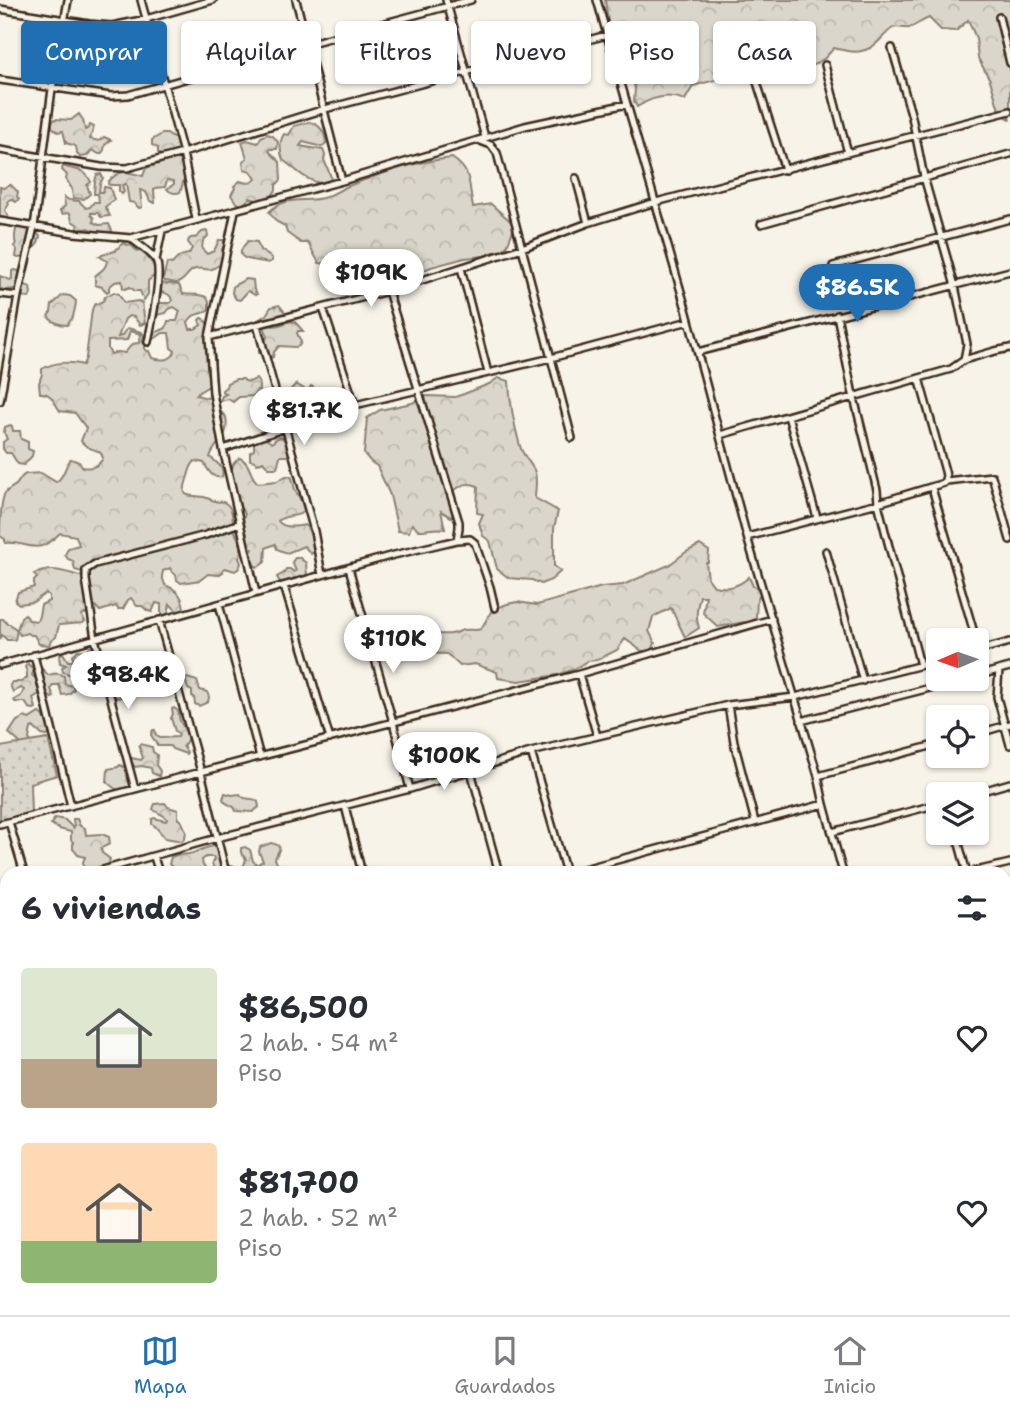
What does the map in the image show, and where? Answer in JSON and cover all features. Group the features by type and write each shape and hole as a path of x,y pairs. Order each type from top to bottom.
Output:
{"street":[{"path":"0,401 18,296 34,226 52,89 68,0"},
{"path":"141,0 183,153 196,219"},
{"path":"0,9 112,26 213,0"},
{"path":"296,0 301,21"},
{"path":"321,40 447,3 471,0"},
{"path":"597,0 605,28"},
{"path":"447,3 485,137"},
{"path":"999,17 1010,63"},
{"path":"0,150 100,167 127,168 324,109 605,36"},
{"path":"892,48 955,286 967,344 964,360"},
{"path":"825,65 848,153"},
{"path":"0,80 119,96 181,80"},
{"path":"317,84 342,181"},
{"path":"621,84 842,866"},
{"path":"758,84 785,170"},
{"path":"0,221 98,236 131,238 342,181 525,125 627,104"},
{"path":"209,337 388,291 656,202 1010,111"},
{"path":"475,140 491,145 497,153 572,438"},
{"path":"761,224 1010,154"},
{"path":"576,178 588,223"},
{"path":"235,211 209,337 213,393 223,449 256,593"},
{"path":"833,266 1010,219"},
{"path":"148,342 158,273 156,260 162,231"},
{"path":"131,238 156,260"},
{"path":"461,268 488,373"},
{"path":"698,352 1010,271"},
{"path":"388,291 459,522 457,540"},
{"path":"0,294 18,296"},
{"path":"323,308 355,405"},
{"path":"836,315 878,503 920,665"},
{"path":"223,449 355,405 551,358 689,321"},
{"path":"257,325 314,531 322,575"},
{"path":"720,435 951,369 964,360 1010,348"},
{"path":"0,360 8,355"},
{"path":"919,378 946,481"},
{"path":"788,416 817,518"},
{"path":"747,537 932,488 946,481 992,476 1010,540"},
{"path":"932,488 972,628"},
{"path":"135,789 95,639 86,579 88,569 240,523"},
{"path":"0,665 390,556 457,540 470,539 475,543 495,608"},
{"path":"826,551 863,681"},
{"path":"349,568 410,789"},
{"path":"284,586 330,739"},
{"path":"219,604 260,757"},
{"path":"0,824 579,674 772,619"},
{"path":"159,620 224,866"},
{"path":"989,647 1010,642"},
{"path":"34,655 71,806"},
{"path":"119,866 410,789 531,752 728,705 794,697 926,664"},
{"path":"989,673 1010,667"},
{"path":"999,670 996,691 1007,725 1010,745"},
{"path":"579,674 597,736"},
{"path":"801,721 926,689"},
{"path":"728,705 734,742 755,822"},
{"path":"989,730 1007,725"},
{"path":"818,776 926,747"},
{"path":"531,752 566,866"},
{"path":"471,771 497,866"},
{"path":"989,789 1010,783"},
{"path":"606,866 824,804"},
{"path":"345,806 360,866"},
{"path":"832,832 926,807"},
{"path":"9,822 22,866"},
{"path":"959,845 965,866"},
{"path":"154,857 157,866"}],"green space":[{"path":"605,0 1010,0 1010,119 1000,113 990,80 978,58 976,38 968,20 956,31 941,30 929,18 909,28 893,28 870,48 853,52 834,48 816,63 816,21 713,21 713,80 693,86 685,100 660,97 637,107 634,101 634,84 699,84 699,21 608,21"},
{"path":"79,114 85,130 90,125 94,127 90,139 99,141 104,137 111,140 101,154 92,150 87,156 80,157 76,146 66,143 63,131 58,132 52,127 55,119 71,120"},
{"path":"309,122 321,129 326,143 322,147 303,142 300,146 323,150 331,177 325,184 307,178 282,157 281,143 284,134 289,135 294,126"},
{"path":"162,134 178,137 182,143 179,160 185,174 181,190 173,193 167,189 174,181 167,180 165,187 155,188 155,203 150,201 146,192 140,190 142,207 139,208 129,202 126,184 122,185 122,194 119,185 108,184 113,177 121,173 143,176 146,168 162,163 162,156 158,153 158,148 152,145 152,140"},
{"path":"268,134 278,142 277,149 269,151 280,162 281,180 271,197 260,201 250,198 241,206 231,195 234,186 240,181 248,183 256,179 251,171 244,169 243,161 247,158 242,142 247,140 258,143 261,137"},
{"path":"452,158 467,174 473,207 491,204 515,225 507,246 502,251 465,258 422,271 402,270 391,279 379,283 352,284 333,267 319,263 308,243 301,243 287,233 285,226 277,222 269,212 283,203 326,197 348,186 400,168"},
{"path":"63,166 82,171 88,177 91,182 87,185 90,194 84,199 73,198 67,175 62,170"},
{"path":"101,174 103,178 99,192 103,192 104,187 110,188 114,200 105,207 110,216 101,217 98,213 91,215 93,222 99,225 109,224 113,233 92,231 89,228 80,230 72,221 70,213 62,214 60,211 65,206 64,197 79,201 86,208 99,202 98,194 94,194 94,190 96,177"},
{"path":"8,185 18,192 19,199 16,202 11,199 8,201 5,210 8,221 3,225 0,224 0,187"},
{"path":"18,226 32,229 40,236 35,247 28,245 24,248 25,257 18,258 14,246"},
{"path":"207,231 208,236 203,241 202,249 207,254 214,251 219,240 224,240 222,250 226,254 223,263 210,269 195,269 177,283 165,281 163,279 167,263 172,264 179,257 189,254 192,248 189,239"},
{"path":"248,241 257,242 260,250 272,258 272,261 268,263 242,257 242,248"},
{"path":"123,243 144,252 156,269 156,274 148,281 148,294 144,300 140,291 130,287 123,288 122,281 115,282 107,292 95,285 95,276 107,261 99,256 115,251"},
{"path":"14,270 22,275 23,284 30,287 29,298 23,296 19,288 5,291 0,288 0,276 10,280"},
{"path":"246,279 253,280 257,294 248,291 240,300 236,299 232,293 233,286"},
{"path":"159,283 179,285 183,294 206,297 209,309 193,316 188,322 190,329 195,329 201,325 199,320 203,318 211,328 216,329 218,336 211,338 207,349 215,357 215,362 207,372 212,384 196,395 207,398 216,396 217,411 226,417 224,435 210,457 223,473 222,477 216,477 204,463 195,461 185,492 228,505 241,545 239,568 235,571 225,568 218,575 208,574 200,580 181,583 170,568 163,571 165,585 179,595 184,612 177,611 170,604 168,614 164,616 161,604 156,603 152,612 137,606 131,598 123,609 116,606 100,611 94,605 92,596 88,613 81,615 85,621 59,625 56,637 49,645 39,644 34,635 20,635 17,630 21,617 25,614 29,620 37,621 41,605 49,601 46,593 33,602 19,604 15,601 18,592 34,587 37,578 34,574 54,570 84,577 85,575 75,570 73,561 65,555 68,548 79,545 76,536 60,533 52,541 38,547 5,543 5,539 0,536 4,495 24,475 41,473 56,482 71,459 89,468 97,465 103,458 102,454 81,441 86,428 75,413 60,411 50,396 40,393 42,369 62,363 83,365 94,305 114,292 119,294 124,303 142,303 145,323 140,325 134,317 129,316 125,319 118,337 128,328 142,332 145,350 149,351 152,358 169,359 175,351 171,348 169,333 163,333 154,339 151,337 166,328 168,321 177,321 180,311 174,307 166,313 155,314 157,303 172,301 169,295 157,292","holes":["130,331 141,334 139,343 132,344 125,353 111,354 108,349 108,341 127,340"]},
{"path":"63,295 76,301 73,317 67,325 56,323 48,316 52,305"},
{"path":"279,305 284,316 270,322 270,325 295,322 303,331 297,333 301,342 296,347 279,346 273,357 265,358 259,353 259,341 266,339 267,334 258,320 266,315 271,307"},
{"path":"498,378 509,381 520,446 535,473 535,498 558,511 554,528 554,566 561,571 541,584 532,580 509,578 497,569 490,541 483,536 479,523 483,514 477,513 478,486 465,484 454,491 456,512 451,517 441,511 445,529 419,530 412,524 409,532 398,531 390,495 377,466 364,454 367,418 380,410 412,403 426,396 455,397"},
{"path":"236,379 249,382 256,379 259,390 253,396 239,397 233,402 228,399 220,401 226,394 222,390 227,383"},
{"path":"296,384 307,393 311,386 321,392 339,389 343,393 343,406 325,409 309,421 300,416 294,424 287,426 283,413 288,410 287,401 293,398 291,389"},
{"path":"10,425 13,431 20,431 21,439 28,442 28,449 33,451 24,465 18,464 11,453 6,453 3,449 3,442 7,439 5,427"},
{"path":"263,437 272,443 281,437 286,442 289,455 280,456 277,468 269,468 263,461 257,464 250,460 254,441"},
{"path":"240,458 258,483 291,476 304,512 278,521 287,526 305,525 315,551 311,554 304,546 287,553 277,549 275,544 266,548 265,562 258,567 249,563 248,558 253,549 245,543 242,524 245,514 232,495 229,485 233,466"},
{"path":"700,545 709,551 706,563 708,578 714,586 733,586 749,577 753,586 762,591 757,600 756,617 749,624 744,622 718,627 703,613 706,596 700,596 697,612 699,628 685,637 671,608 653,617 649,631 655,643 652,651 642,651 625,639 617,650 597,660 587,661 558,675 519,681 498,678 497,672 475,664 460,666 447,654 419,653 413,645 415,632 454,634 463,630 481,629 492,610 507,604 517,602 537,605 602,587 623,585 669,565"},
{"path":"295,558 306,563 307,577 284,583 279,581 277,577 286,569 296,571 292,562"},
{"path":"0,619 17,630 15,640 7,640 2,635 0,640"},
{"path":"91,646 94,655 83,653 83,660 76,663 74,670 82,675 84,669 92,669 97,677 89,683 82,678 77,682 74,676 63,672 62,667 66,665 60,663 59,656 63,653 68,661 73,661 73,655 78,650 86,651"},
{"path":"142,656 152,659 155,665 155,676 151,674 147,662 142,666 144,679 151,685 149,694 144,693 142,684 127,688 124,682 118,688 121,697 113,696 111,682 126,677 126,672 137,674 135,662"},
{"path":"28,664 34,670 32,675 37,680 41,693 33,698 34,709 29,708 25,702 15,702 24,690 21,688 13,692 10,685 27,678 25,667"},
{"path":"42,669 48,675 64,676 65,684 73,686 74,689 69,694 62,695 59,685 53,685 52,698 45,693 40,672"},
{"path":"187,678 197,681 200,690 207,692 208,702 199,706 195,704 192,691 188,689"},
{"path":"174,708 178,711 188,736 183,746 186,754 170,746 158,746 151,735 155,730 160,738 178,737 171,718"},
{"path":"39,713 49,727 49,735 42,735 31,728 29,739 33,745 21,744 9,733 17,721 25,717 29,719"},
{"path":"48,739 57,775 30,783 31,814 0,822 0,747"},
{"path":"140,744 152,747 157,755 159,776 152,773 151,768 135,767 130,760 143,758"},
{"path":"120,765 128,769 134,780 132,788 118,790 107,782 108,769"},
{"path":"225,793 240,794 244,798 256,800 259,807 253,812 236,811 223,799"},
{"path":"165,803 178,810 178,819 186,831 182,841 165,838 152,824 154,818 166,821 165,817 153,809 155,804"},
{"path":"55,818 65,820 73,828 73,819 77,819 80,826 85,828 86,835 102,834 109,837 110,844 101,848 102,853 110,859 108,866 84,866 85,857 78,855 73,849 71,832 51,824"},
{"path":"271,843 279,847 275,859 278,866 259,866 263,861 260,847"},
{"path":"217,846 226,859 224,866 213,866 213,857 202,860 204,866 169,864 171,857"},
{"path":"241,848 250,850 253,861 259,866 244,866 246,859"}]}
